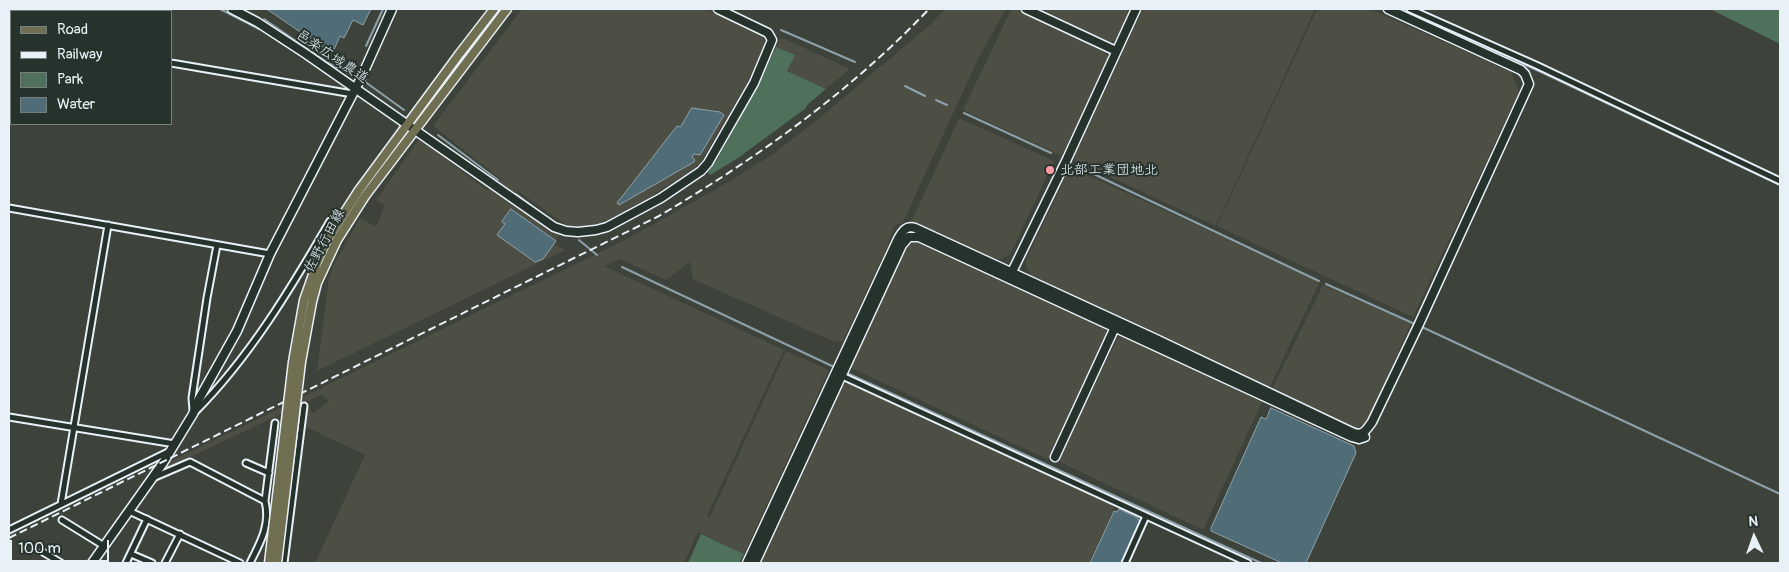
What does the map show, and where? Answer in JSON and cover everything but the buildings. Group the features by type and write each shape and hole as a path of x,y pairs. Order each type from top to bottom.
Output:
{"main road":[{"name":"佐野行田線","path":"268,563 292,362 304,300 318,260 329,237 362,193 408,124 494,9"},
{"name":"佐野行田線","path":"277,563 301,362 317,283 333,247 362,193 416,129 507,9"}],"street":[{"name":"邑楽広域農道","path":"232,9 257,22 354,91 416,129 554,226 566,231 578,232 607,227 661,198 700,171 708,163 754,83 771,44 771,37 768,33 718,9"},
{"path":"92,563 153,478 193,414 199,398 237,330 270,254 354,91 392,9"},
{"path":"1026,9 1116,51"},
{"path":"1010,275 1136,9"},
{"path":"755,563 902,230 908,228 915,228 1117,325 1356,433 1364,433 1372,422 1419,324 1529,84 1521,70 1388,9"},
{"path":"1410,9 1780,180"},
{"path":"172,63 354,91"},
{"path":"9,208 270,254"},
{"path":"193,414 217,390 278,307 330,221"},
{"path":"61,504 108,225"},
{"path":"193,414 192,398 217,246"},
{"path":"1055,458 1117,325"},
{"path":"839,374 1248,563"},
{"path":"747,563 839,374"},
{"path":"284,563 304,406"},
{"path":"9,416 173,447"},
{"path":"250,563 265,532 268,512 265,501 275,423"},
{"path":"9,530 173,447"},
{"path":"153,478 190,462 265,501"},
{"path":"246,463 269,473"},
{"path":"129,510 240,563"},
{"path":"1125,563 1146,516"},
{"path":"126,563 147,519"},
{"path":"62,520 104,546"},
{"path":"165,563 180,534"},
{"path":"43,552 61,563"},
{"path":"131,554 152,563"}],"shaded area":[{"path":"522,9 706,9 763,35 765,43 747,83 702,160 695,168 647,199 605,222 581,228 570,228 518,191 514,196 497,184 501,179 433,126"},
{"path":"945,9 1006,9 980,55 903,222 894,226 887,247 843,341 835,342 693,279 690,262 666,280 620,259 604,266 784,350 707,516 710,517 786,351 829,370 744,554 698,532 684,563 315,563 365,455 304,426 307,405 313,413 329,401 321,395 161,471 167,463 625,240 720,187 773,154 816,121 931,24"},
{"path":"1017,9 1105,50 1108,57 1062,156 963,110 1011,10"},
{"path":"1036,9 1131,9 1116,40 1110,42"},
{"path":"1143,9 1315,9 1216,226 1075,161 1074,157"},
{"path":"1317,9 1370,9 1511,72 1519,92 1413,317 1217,226"},
{"path":"780,39 785,39 850,69 826,89 787,71 794,55 776,47"},
{"path":"961,119 1054,161 1010,255 997,260 911,222 958,121"},
{"path":"418,141 423,141 486,190 494,189 560,235 554,244 565,250 317,371 329,278 334,265 360,218 376,227 385,205 376,200"},
{"path":"1070,167 1318,281 1319,284 1269,388 1030,275 1025,262"},
{"path":"916,242 1105,328 1107,336 1049,460 851,368 905,246"},
{"path":"1323,285 1411,323 1366,425 1358,429 1272,389"},
{"path":"1123,336 1262,402 1203,530 1058,461 1117,339"},
{"path":"849,383 1115,506 1089,563 761,563 843,385"}],"green space":[{"path":"1710,9 1780,9 1780,44"},
{"path":"776,47 795,55 787,71 826,89 806,108 738,158 710,175 708,172 717,160 760,81"},
{"path":"701,534 744,554 739,563 688,563"}],"water":[{"path":"267,9 371,9 363,25 353,20 344,38 340,36 333,52 321,46"},
{"path":"692,108 720,112 724,115 700,155 694,154 692,157 695,160 694,162 619,205 617,203 677,126 680,127"},
{"path":"511,209 556,241 543,259 535,262 497,235 505,224 502,222"},
{"path":"1271,408 1354,446 1356,453 1306,563 1282,563 1211,531 1261,417 1266,419"},
{"path":"1119,509 1138,518 1140,523 1121,563 1090,563 1114,511 1117,512"}],"waterway":[{"path":"220,9 259,29"},
{"path":"366,46 383,9"},
{"path":"1402,9 1541,72 1780,185"},
{"path":"264,19 328,63 352,75"},
{"path":"781,30 855,62"},
{"path":"364,81 404,110"},
{"path":"905,86 925,96"},
{"path":"936,100 947,105"},
{"path":"964,113 1051,153"},
{"path":"438,135 498,180"},
{"path":"1079,167 1319,281"},
{"path":"516,194 551,220"},
{"path":"579,240 597,255"},
{"path":"622,267 832,366"},
{"path":"1326,284 1417,325"},
{"path":"1422,327 1780,494"},
{"path":"847,373 1261,563"}],"railway":[{"path":"9,538 659,216 767,147 835,96 899,39 929,9"}],"place":[{"name":"北部工業団地北","path":"1050,170"}]}
